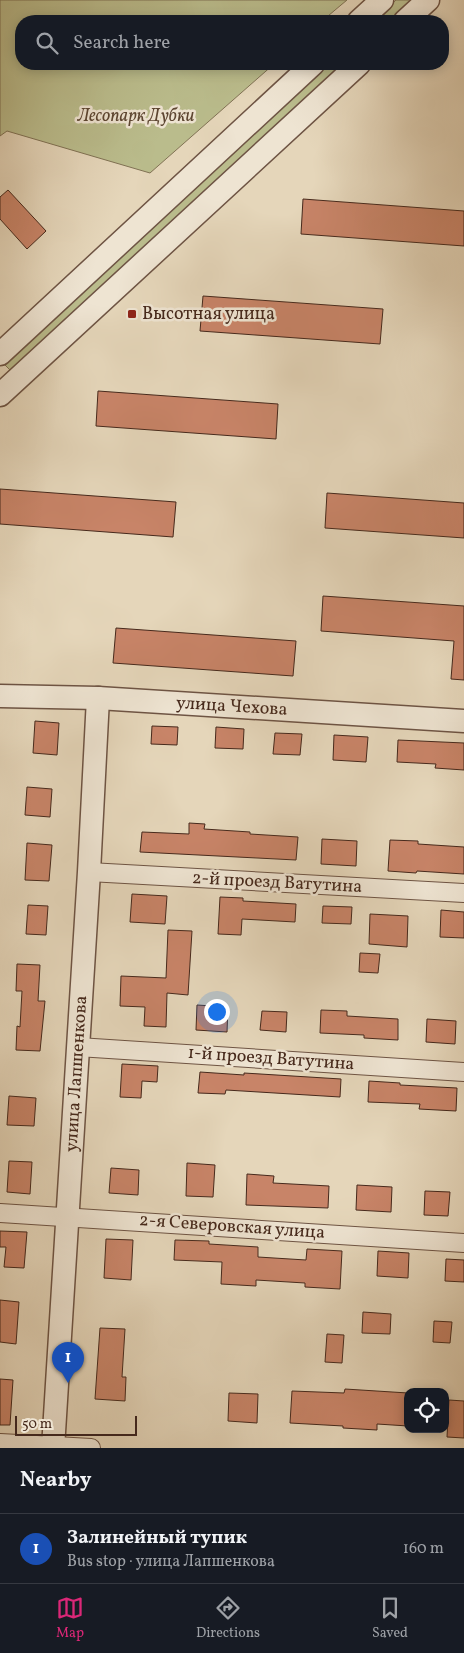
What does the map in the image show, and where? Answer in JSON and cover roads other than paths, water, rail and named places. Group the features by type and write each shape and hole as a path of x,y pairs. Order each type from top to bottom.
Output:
{"street":[{"path":"366,15 382,0"},
{"path":"412,15 428,0"},
{"path":"0,354 307,70"},
{"path":"0,395 352,70"},
{"name":"улица Чехова","path":"0,696 98,698 464,721"},
{"name":"улица Лапшенкова","path":"53,1447 98,698"},
{"name":"2-й проезд Ватутина","path":"89,872 464,893"},
{"name":"1-й проезд Ватутина","path":"78,1047 464,1072"},
{"name":"2-я Северовская улица","path":"0,1213 464,1243"},
{"path":"0,1443 91,1448"}],"place":[{"name":"Высотная улица","path":"132,314"},
{"name":"Залинейный тупик","path":"68,1383"}],"park label":[{"name":"Лесопарк Дубки","path":"136,116"}]}
